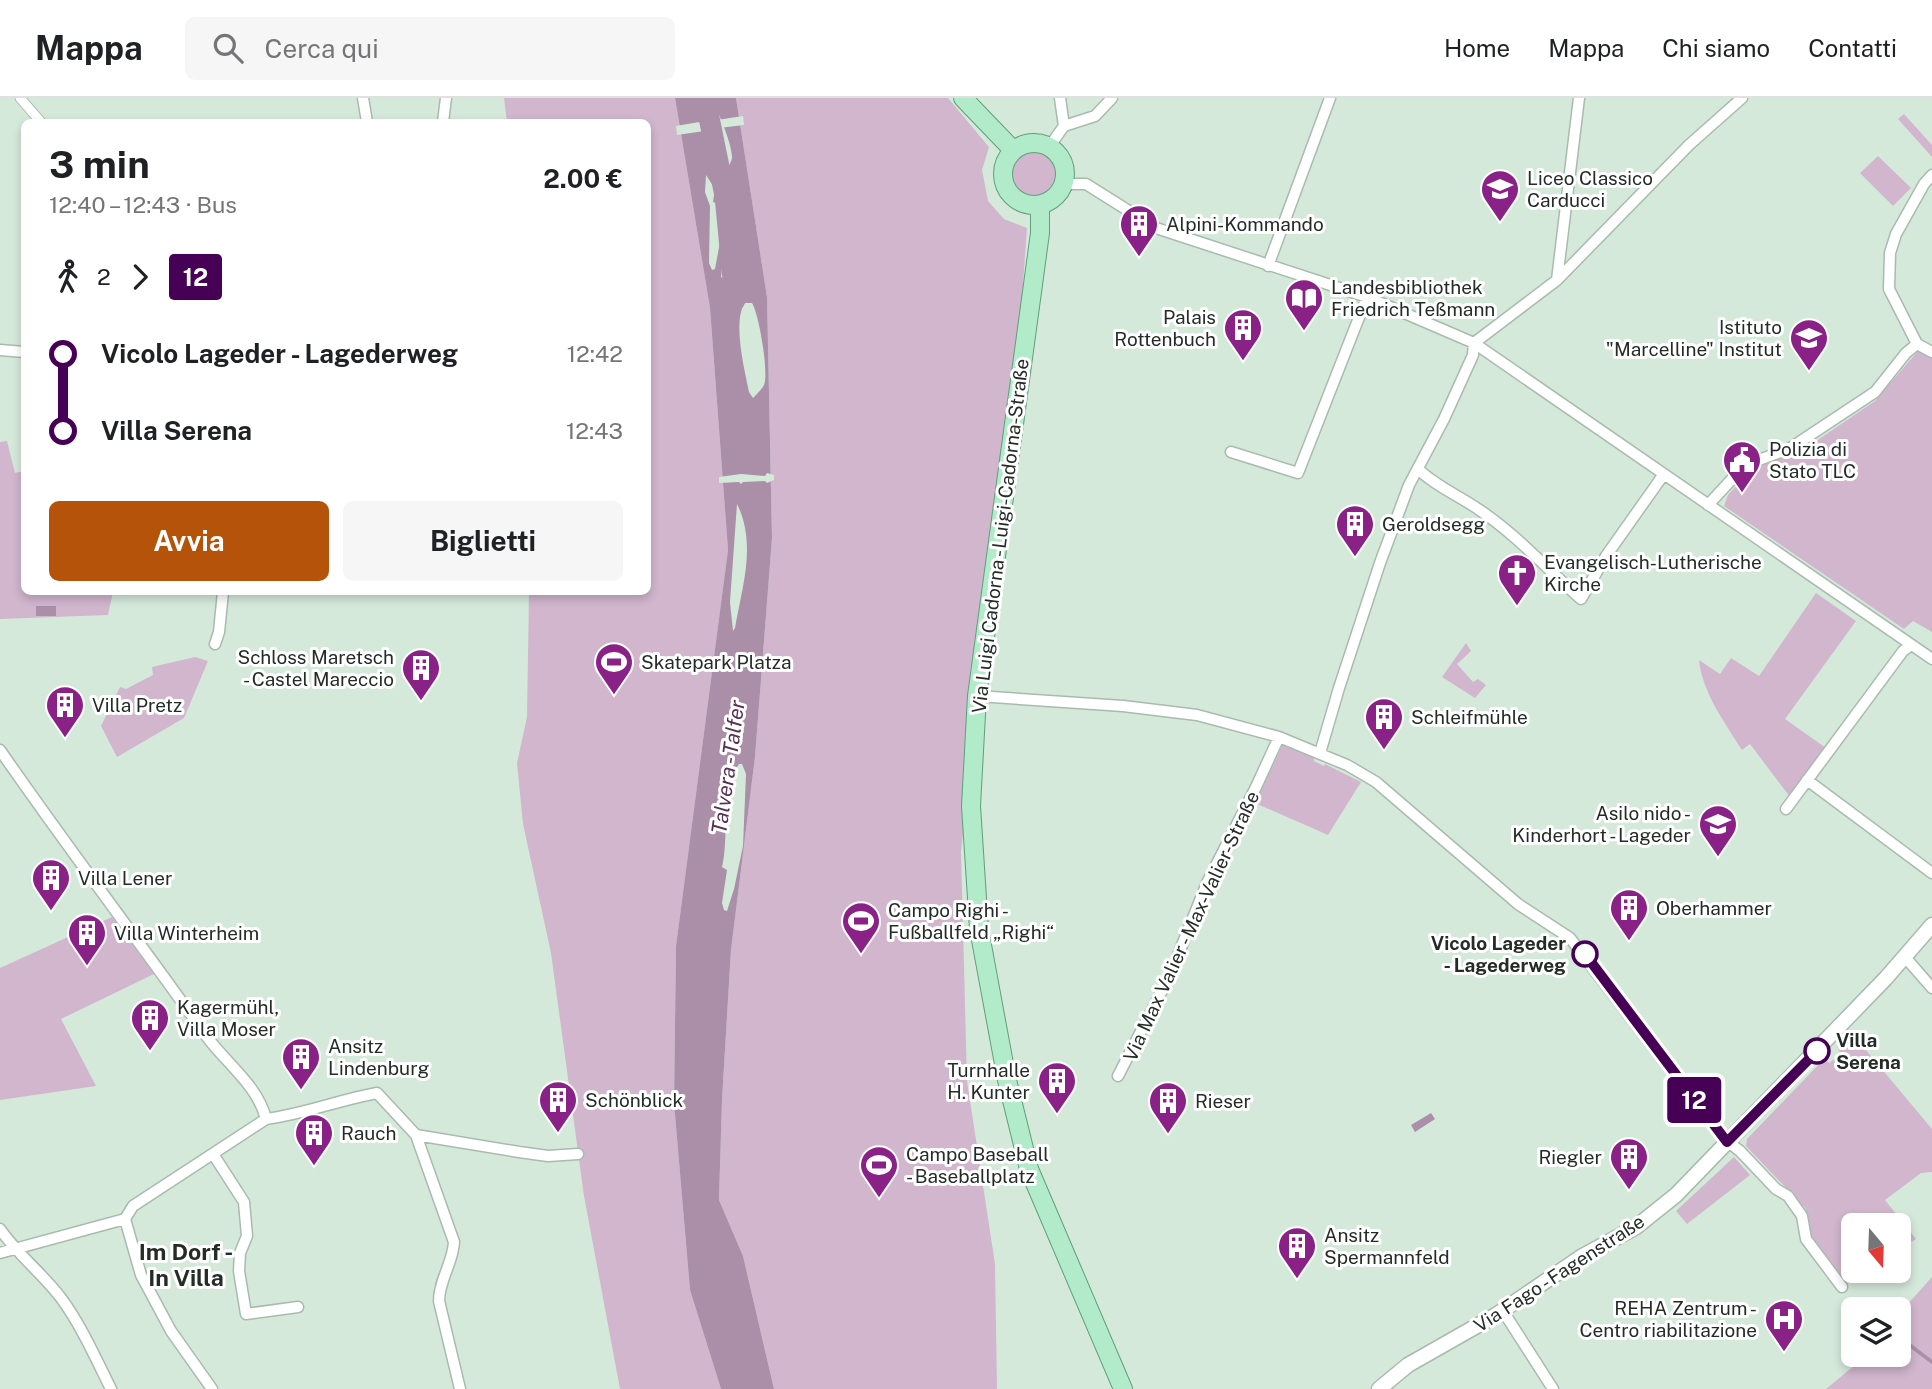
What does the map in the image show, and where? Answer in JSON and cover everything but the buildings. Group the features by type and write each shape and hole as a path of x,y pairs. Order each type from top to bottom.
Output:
{"main road":[{"path":"963,98 1013,150"},
{"path":"1032,143 1049,147 1058,154 1063,164 1064,184 1057,196 1040,205 1020,203 1005,187 1002,173 1004,164 1013,150 1032,143"},
{"name":"Via Luigi Cadorna - Luigi-Cadorna-Straße","path":"1040,205 1040,233 977,696 971,806 979,929 1007,1080 1029,1169 1123,1389"}],"street":[{"path":"20,98 38,119"},
{"path":"363,98 366,119"},
{"path":"443,119 446,98"},
{"path":"1060,98 1064,127"},
{"path":"1049,147 1064,127 1095,116 1112,98"},
{"path":"1268,266 1330,98"},
{"path":"1557,281 1579,98"},
{"path":"1474,343 1557,281 1689,145 1742,98"},
{"path":"1932,175 1924,184 1896,234 1890,253 1889,289 1917,344 1932,352"},
{"path":"1064,184 1086,184 1156,228 1367,297 1474,343 1932,659"},
{"path":"1231,452 1298,473 1367,297"},
{"path":"1320,753 1380,563 1409,485 1419,470 1474,355 1474,343"},
{"path":"1708,505 1745,466 1789,449 1875,392 1906,353 1917,344"},
{"path":"0,350 21,352"},
{"path":"1419,470 1434,484 1477,508 1501,527 1581,599 1606,555 1664,474"},
{"path":"215,644 223,595"},
{"path":"1786,809 1903,651 1911,645"},
{"path":"977,696 1183,713 1279,737 1347,765 1376,782 1518,904 1570,938 1727,1142 1740,1151 1776,1189 1788,1196 1802,1216 1806,1239 1842,1287"},
{"name":"Via Max Valier - Max-Valier-Straße","path":"1118,1076 1170,975 1207,883 1279,737"},
{"path":"0,750 209,1040 256,1095 266,1119"},
{"path":"1807,780 1932,873"},
{"name":"Via Fago - Fagenstraße","path":"1379,1389 1408,1365 1503,1311 1572,1263 1636,1227 1676,1195 1905,957 1932,925"},
{"path":"1905,957 1932,988"},
{"path":"0,1253 125,1219 133,1206 266,1119 290,1116 377,1093 416,1135 454,1242 454,1254 439,1289 439,1301 460,1389"},
{"path":"416,1135 548,1156 578,1154"},
{"path":"213,1154 244,1202 247,1236 240,1253 239,1271 246,1314 298,1307"},
{"path":"125,1219 141,1275 171,1332 212,1389"},
{"path":"0,1229 13,1248 38,1271 62,1300 111,1389"},
{"path":"1503,1311 1553,1389"}],"shaded area":[{"path":"504,98 675,98 710,308 728,550 676,946 674,1103 690,1290 721,1389 620,1389 584,1196 551,953 523,824 517,763 527,717 529,595 651,595 651,119 507,119"},
{"path":"736,98 948,98 989,147 982,170 988,201 1004,219 1027,228 1015,398 961,851 967,1081 995,1264 997,1389 774,1389 743,1256 719,1200 731,950 755,757 772,538 767,297"},
{"path":"1904,114 1932,145 1932,157 1898,119"},
{"path":"1034,151 1051,157 1057,174 1051,191 1034,197 1017,191 1011,174 1017,157"},
{"path":"1878,156 1911,188 1893,206 1860,173"},
{"path":"1918,351 1932,358 1932,632 1913,621 1904,629 1724,506 1728,495 1751,470 1764,461 1786,458 1803,450 1875,401"},
{"path":"7,441 15,473 21,472 21,595 112,595 108,615 0,619 0,442"},
{"path":"1816,593 1856,621 1785,719 1826,748 1790,797 1750,744 1742,750 1709,695 1699,660 1720,674 1731,658 1759,676"},
{"path":"1466,643 1471,651 1457,664 1473,682 1478,679 1486,685 1475,698 1442,677"},
{"path":"195,657 208,661 184,718 117,757 101,726 120,687 126,689 153,675 152,667"},
{"path":"1284,742 1314,758 1314,761 1361,782 1328,835 1255,803"},
{"path":"112,917 154,974 61,1019 96,1086 0,1100 0,968"},
{"path":"1855,1037 1932,1129 1932,1172 1921,1173 1885,1200 1895,1213 1841,1213 1841,1280 1812,1242 1806,1209 1746,1146 1747,1139 1825,1058 1829,1063 1841,1054 1837,1047 1842,1041"},
{"path":"1734,1157 1750,1175 1687,1224 1676,1211"},
{"path":"1932,1277 1932,1389 1826,1389 1853,1367 1911,1367 1911,1301"}],"water":[{"path":"675,98 736,98 767,297 772,538 755,757 731,950 719,1200 743,1256 774,1389 721,1389 690,1290 674,1103 676,946 728,550 710,308","holes":["712,102 730,146 732,158 727,169 722,171 716,165 709,148 706,128","706,175 715,189 713,202 726,207 735,235 736,266 724,279 721,277 723,259 720,242 715,269 712,270 709,263 710,206 705,192","745,303 752,303 762,344 765,378 763,387 753,398 749,392 739,334 741,311","737,504 743,519 747,550 744,581 733,631 730,602","739,764 742,764 746,774 743,846 727,911 722,903 727,870 722,867 733,774"]},
{"path":"36,606 56,606 56,616 36,616"},
{"path":"1431,1113 1435,1119 1415,1132 1411,1125"}],"pier":[{"path":"743,116 744,125 719,128 717,120"},
{"path":"711,120 711,130 677,135 676,126"},
{"path":"767,473 774,475 774,480 767,483 719,483 719,477 741,474 765,476"}],"waterway":[{"name":"Talvera - Talfer","path":"705,98 725,196 735,300"},
{"path":"1911,1346 1932,1362"}],"bus line":[{"name":"12","path":"1585,954 1727,1142 1817,1051"}],"place":[{"name":"Liceo Classico Carducci","path":"1500,223"},
{"name":"Alpini-Kommando","path":"1139,258"},
{"name":"Landesbibliothek Friedrich Teßmann","path":"1304,332"},
{"name":"Palais Rottenbuch","path":"1243,362"},
{"name":"Istituto \"Marcelline\" Institut","path":"1809,372"},
{"name":"Polizia di Stato TLC","path":"1742,494"},
{"name":"Geroldsegg","path":"1355,558"},
{"name":"Evangelisch-Lutherische Kirche","path":"1517,607"},
{"name":"Skatepark Platza","path":"614,696"},
{"name":"Schloss Maretsch - Castel Mareccio","path":"421,702"},
{"name":"Villa Pretz","path":"65,739"},
{"name":"Schleifmühle","path":"1384,751"},
{"name":"Asilo nido - Kinderhort - Lageder","path":"1718,858"},
{"name":"Villa Lener","path":"51,912"},
{"name":"Oberhammer","path":"1629,942"},
{"name":"Vicolo Lageder - Lagederweg","path":"1585,954"},
{"name":"Campo Righi - Fußballfeld „Righi“","path":"861,955"},
{"name":"Villa Winterheim","path":"87,967"},
{"name":"Villa Serena","path":"1817,1051"},
{"name":"Kagermühl, Villa Moser","path":"150,1052"},
{"name":"Ansitz Lindenburg","path":"301,1091"},
{"name":"Turnhalle H. Kunter","path":"1057,1115"},
{"name":"Schönblick","path":"558,1134"},
{"name":"Rieser","path":"1168,1135"},
{"name":"Rauch","path":"314,1167"},
{"name":"Riegler","path":"1629,1191"},
{"name":"Campo Baseball - Baseballplatz","path":"879,1199"},
{"name":"Ansitz Spermannfeld","path":"1297,1280"},
{"name":"REHA Zentrum - Centro riabilitazione","path":"1784,1353"}],"district":[{"name":"Im Dorf - In Villa","path":"186,1264"}]}
